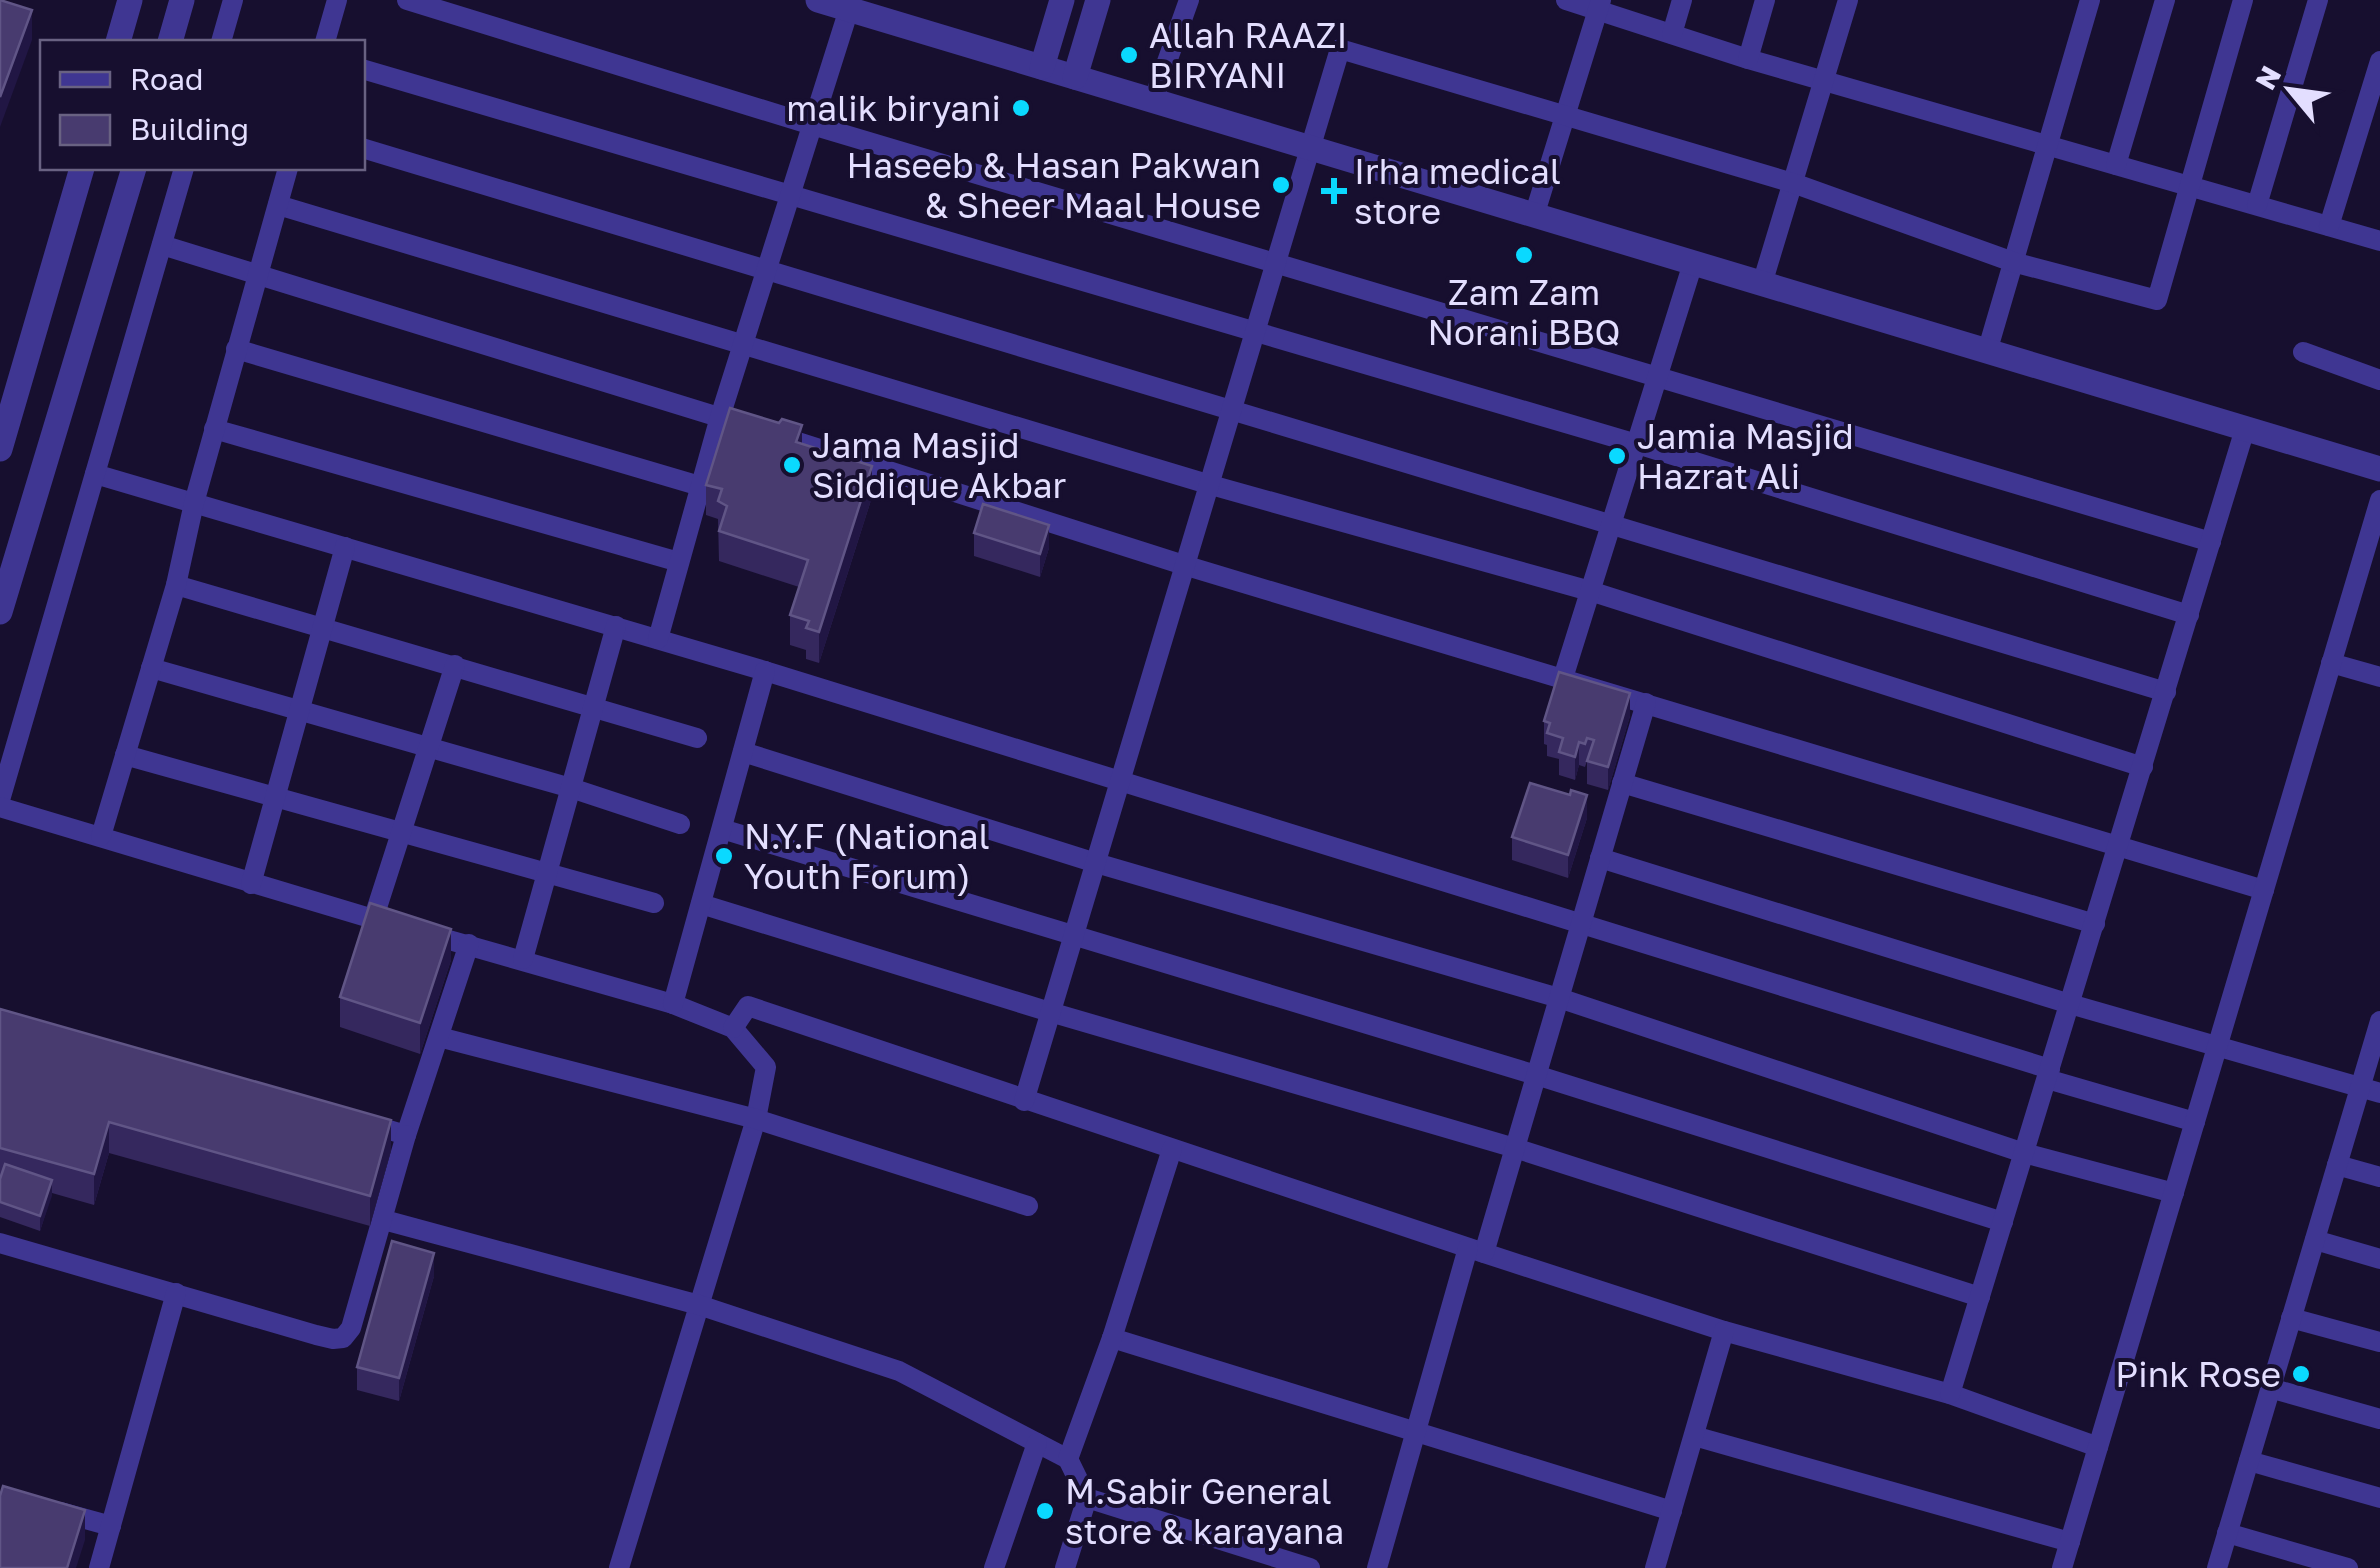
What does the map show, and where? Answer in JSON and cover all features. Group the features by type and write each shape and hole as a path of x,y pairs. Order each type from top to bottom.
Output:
{"street":[{"path":"119,40 130,0"},
{"path":"171,40 182,0"},
{"path":"222,40 233,0"},
{"path":"325,40 338,0"},
{"path":"407,0 812,125 2211,542"},
{"path":"818,0 2380,470"},
{"path":"1042,67 1062,0"},
{"path":"1075,77 1098,0"},
{"path":"1153,101 1189,0"},
{"path":"1566,0 1600,4 1748,60 2380,241"},
{"path":"1672,34 1682,0"},
{"path":"1748,60 1765,0"},
{"path":"1762,284 1848,0"},
{"path":"1987,352 2090,0"},
{"path":"2116,165 2165,0"},
{"path":"1024,1101 1340,49 1793,183 2014,262 2157,300 2243,0"},
{"path":"2257,206 2318,0"},
{"path":"1534,216 1600,4"},
{"path":"658,638 720,417 849,9"},
{"path":"2329,226 2380,61"},
{"path":"365,69 1637,444 2189,615"},
{"path":"365,149 1232,412 1612,521 2166,692"},
{"path":"0,449 81,170"},
{"path":"0,612 133,170"},
{"path":"183,170 0,804 250,884 673,1004 733,1028 766,1067 756,1119 619,1568"},
{"path":"101,836 176,585 194,503 287,170"},
{"path":"278,205 1211,485 1590,591 2143,766"},
{"path":"162,245 1187,566 2264,890"},
{"path":"1563,678 1693,263"},
{"path":"236,349 700,486"},
{"path":"2304,352 2380,380"},
{"path":"214,429 679,562"},
{"path":"1950,1394 2245,430"},
{"path":"95,474 658,638 1582,923 2195,1122"},
{"path":"2062,1568 2380,500"},
{"path":"250,884 345,547"},
{"path":"176,585 696,738"},
{"path":"523,959 616,626"},
{"path":"2332,663 2380,676"},
{"path":"373,920 455,666"},
{"path":"151,668 571,788 680,824"},
{"path":"673,1004 765,671"},
{"path":"1377,1568 1476,1250 1515,1148 1646,702"},
{"path":"743,752 1096,862 1559,998 2024,1153 2174,1193"},
{"path":"125,754 654,903"},
{"path":"1622,783 2095,924"},
{"path":"722,829 1536,1075 2003,1222"},
{"path":"1600,858 2070,1004 2370,1090"},
{"path":"701,904 1050,1012 1515,1148 1980,1297"},
{"path":"0,1243 334,1340 343,1338 351,1328 406,1134 470,944"},
{"path":"733,1028 748,1006 1724,1331 1950,1394 2098,1446"},
{"path":"2217,1568 2337,1165 2370,1090 2380,1021"},
{"path":"439,1037 756,1119 1028,1206"},
{"path":"351,1120 406,1134"},
{"path":"1068,1459 1112,1338 1172,1149"},
{"path":"2337,1165 2380,1177"},
{"path":"384,1220 698,1305 900,1372 1068,1459 1086,1498 1065,1568"},
{"path":"2315,1240 2380,1258"},
{"path":"99,1568 176,1293"},
{"path":"2292,1318 2380,1342"},
{"path":"1655,1568 1724,1331"},
{"path":"1112,1338 1672,1511"},
{"path":"2270,1388 2380,1419"},
{"path":"1694,1436 2070,1542"},
{"path":"994,1568 1036,1443"},
{"path":"2249,1460 2380,1498"},
{"path":"1086,1498 1310,1568"},
{"path":"37,1505 111,1526"},
{"path":"2227,1533 2348,1568"}],"building":[{"path":"0,0 32,10 0,97"},
{"path":"730,408 779,423 782,419 802,425 796,442 872,466 819,632 806,628 809,621 790,615 808,560 719,531 727,506 718,501 722,489 706,485"},
{"path":"983,504 1049,525 1040,554 974,533"},
{"path":"1559,672 1630,693 1608,767 1587,761 1594,740 1579,742 1575,757 1559,752 1563,738 1547,733 1550,723 1544,721"},
{"path":"1530,783 1570,795 1571,790 1587,795 1568,855 1512,837"},
{"path":"370,903 451,929 420,1023 340,997"},
{"path":"0,1009 391,1120 370,1196 109,1122 94,1174 0,1148"},
{"path":"5,1164 52,1180 40,1216 0,1202 0,1179"},
{"path":"392,1241 434,1253 399,1378 357,1367"},
{"path":"3,1486 85,1510 67,1568 0,1568"}],"place":[{"name":"Allah RAAZI BIRYANI","path":"1129,55"},
{"name":"malik biryani","path":"1021,108"},
{"name":"Haseeb & Hasan Pakwan & Sheer Maal House","path":"1281,185"},
{"name":"Irha medical store","path":"1334,191"},
{"name":"Zam Zam Norani BBQ","path":"1524,255"},
{"name":"Jamia Masjid Hazrat Ali","path":"1617,456"},
{"name":"Jama Masjid Siddique Akbar","path":"792,465"},
{"name":"N.Y.F (National Youth Forum)","path":"724,856"},
{"name":"Pink Rose","path":"2301,1374"},
{"name":"M.Sabir General store & karayana","path":"1045,1511"}]}
